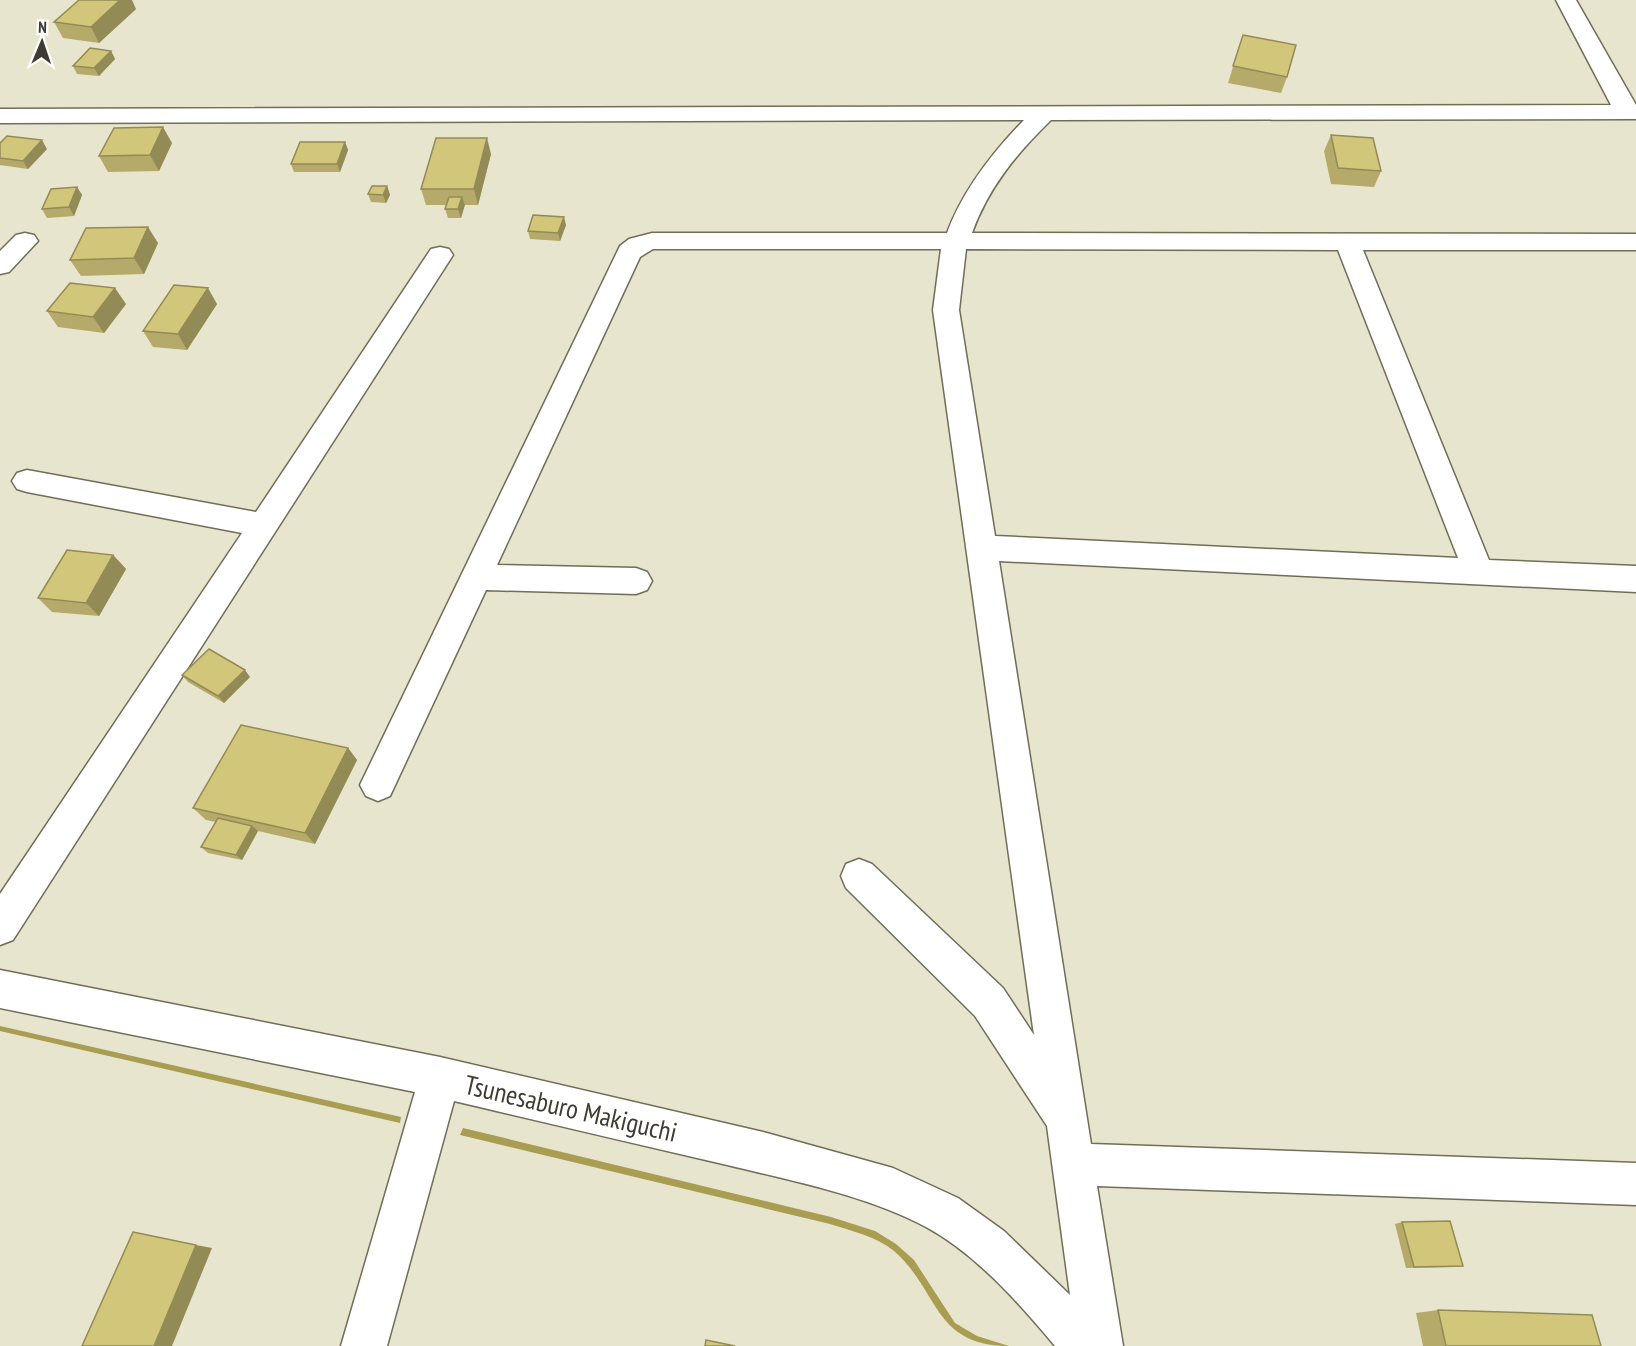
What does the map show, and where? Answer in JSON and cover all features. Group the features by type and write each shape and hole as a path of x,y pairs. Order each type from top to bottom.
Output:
{"street":[{"path":"1566,0 1631,112"},
{"path":"1046,112 1011,146 981,185 957,242 946,310 1100,1346"},
{"path":"0,116 1631,112"},
{"path":"0,266 25,241"},
{"path":"378,785 629,252 638,245 652,241 1636,242"},
{"path":"1347,242 1479,572"},
{"path":"0,927 440,255"},
{"path":"27,481 262,525"},
{"path":"982,548 1636,579"},
{"path":"475,577 636,582"},
{"path":"859,876 989,1002 1068,1122"},
{"name":"Tsunesaburo Makiguchi","path":"0,989 440,1077 763,1153 893,1189 943,1213 989,1246 1046,1301 1085,1346"},
{"path":"364,1346 440,1077"},
{"path":"1074,1164 1636,1184"}],"shaded area":[{"path":"0,1026 401,1117 400,1123 0,1031"},
{"path":"463,1128 831,1217 875,1231 896,1244 914,1260 955,1323 977,1336 1009,1346 984,1344 965,1337 940,1313 909,1266 894,1251 871,1238 830,1224 460,1135"}],"building":[{"path":"79,0 120,0 91,27 54,22"},
{"path":"1243,35 1296,45 1287,77 1233,66"},
{"path":"90,48 111,51 94,68 73,66"},
{"path":"163,127 150,155 99,156 114,128"},
{"path":"1331,135 1373,138 1381,171 1338,168"},
{"path":"7,136 42,140 23,161 0,158 0,143"},
{"path":"436,138 487,138 474,189 421,189"},
{"path":"300,142 345,142 337,164 291,164"},
{"path":"372,186 387,186 383,195 368,194"},
{"path":"77,187 69,207 42,209 51,189"},
{"path":"449,197 462,197 458,209 445,209"},
{"path":"533,215 564,217 558,233 528,231"},
{"path":"148,227 134,258 70,260 86,228"},
{"path":"70,283 115,288 93,317 47,311"},
{"path":"174,285 208,288 178,334 143,331"},
{"path":"67,550 113,555 86,603 38,598"},
{"path":"209,649 245,670 218,696 182,675"},
{"path":"241,725 348,748 305,833 193,808"},
{"path":"218,818 252,826 236,855 201,847"},
{"path":"1450,1221 1463,1266 1414,1267 1402,1222"},
{"path":"133,1232 196,1245 154,1346 82,1346"},
{"path":"1438,1310 1592,1315 1601,1346 1446,1346"},
{"path":"706,1340 735,1346 705,1346"}]}
